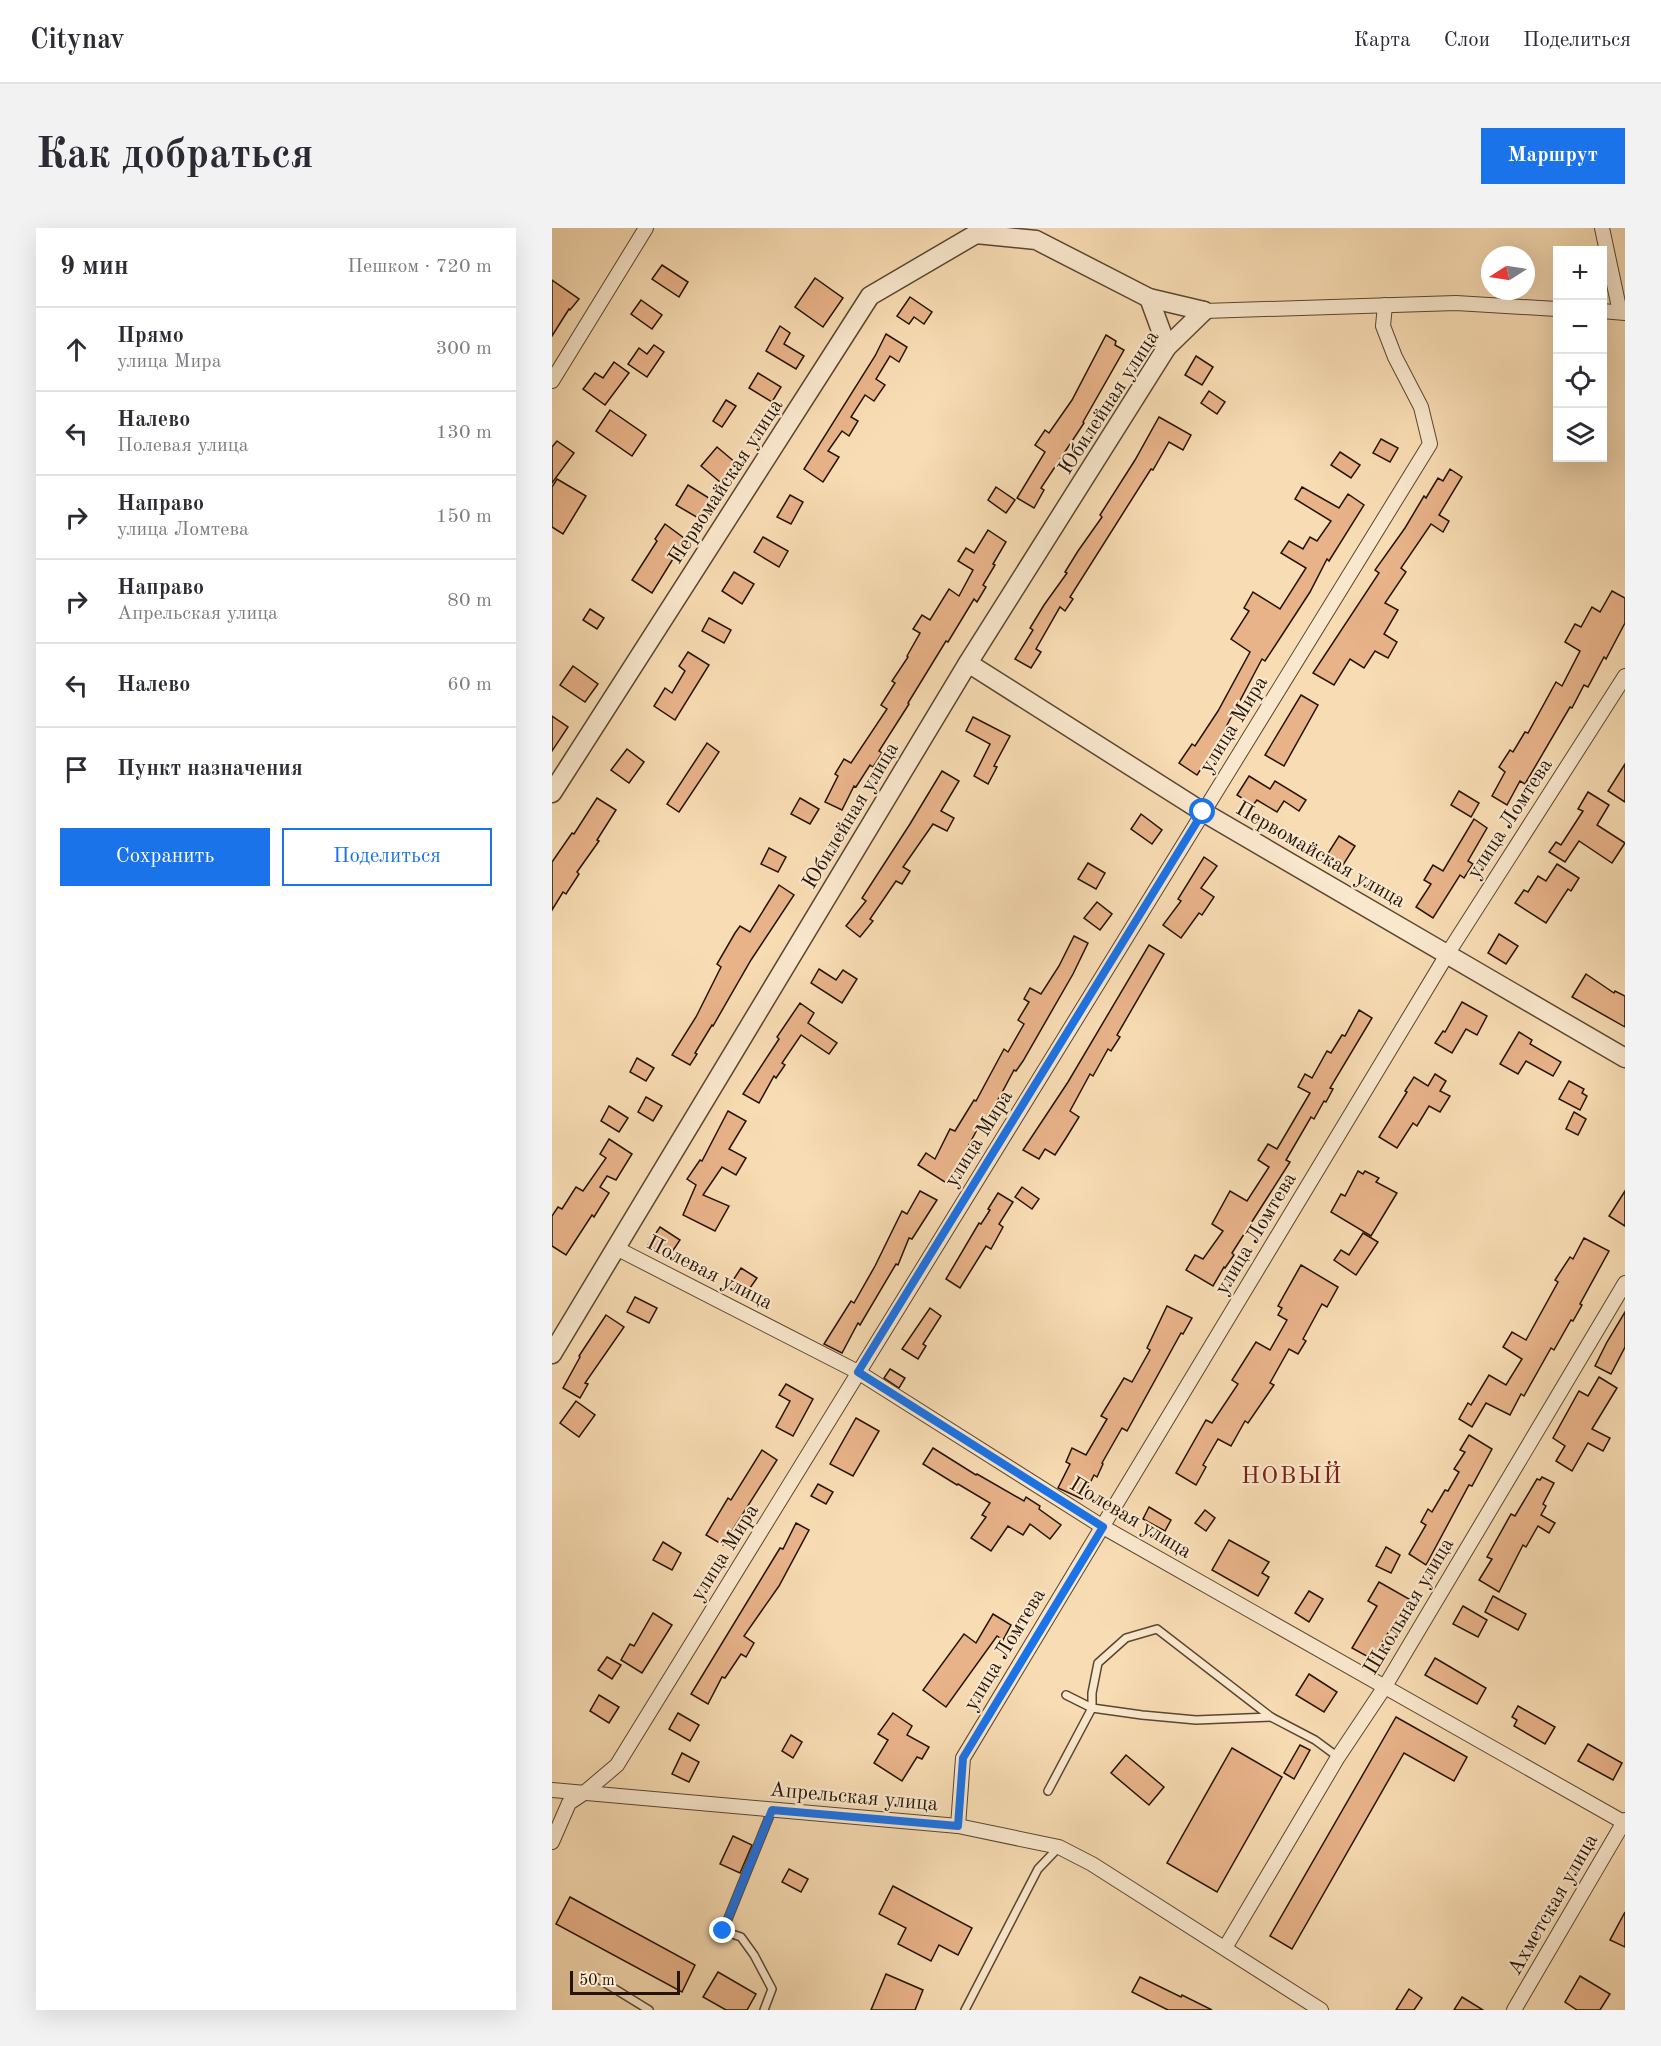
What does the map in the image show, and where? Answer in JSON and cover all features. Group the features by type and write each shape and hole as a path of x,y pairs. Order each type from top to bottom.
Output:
{"street":[{"path":"552,381 646,228"},
{"path":"1602,228 1623,313 1607,311"},
{"path":"968,231 1036,240 1149,298 1204,311 1456,303 1553,309"},
{"name":"Первомайская улица","path":"552,793 870,296 968,231"},
{"path":"1149,298 1167,347"},
{"name":"улица Мира","path":"552,1842 569,1803 617,1765 1430,444 1421,407 1395,357 1383,326 1385,305"},
{"name":"Юбилейная улица","path":"552,1353 968,663 1167,347 1204,311"},
{"name":"Первомайская улица","path":"968,663 1203,812 1625,1058"},
{"name":"улица Ломтева","path":"958,1826 963,1758 1448,953 1625,676"},
{"name":"Полевая улица","path":"616,1248 858,1372 1103,1527 1624,1822"},
{"name":"Школьная улица","path":"1225,1948 1338,1757 1384,1688 1625,1283"},
{"name":"Апрельская улица","path":"552,1790 958,1826 1059,1847 1092,1864 1321,2010"},
{"name":"Ахметская улица","path":"1521,2007 1624,1822"}],"lane":[{"path":"1048,1791 1092,1708 1092,1693 1098,1663 1126,1638 1157,1629 1271,1717 1315,1740 1338,1757"},
{"path":"1066,1695 1092,1708 1142,1715 1196,1720 1271,1717"},
{"path":"764,2010 771,1989 754,1955 741,1937 723,1931 772,1810"},
{"path":"965,2010 1038,1869 1059,1847"},
{"path":"597,1978 649,2010"}],"building":[{"path":"662,265 688,282 679,297 652,279"},
{"path":"815,278 843,298 823,327 795,307"},
{"path":"552,280 579,299 569,309 552,336"},
{"path":"910,297 932,312 924,324 914,317 909,324 897,316"},
{"path":"641,300 662,315 652,329 631,314"},
{"path":"780,326 790,333 784,344 804,356 796,369 766,351"},
{"path":"886,334 907,347 899,362 890,356 876,379 885,385 874,401 865,395 851,417 858,421 849,436 842,431 828,451 839,457 823,482 804,469 875,356"},
{"path":"1106,335 1116,341 1115,345 1124,350 1084,423 1041,488 1044,490 1034,508 1017,498 1045,452 1035,445 1045,430 1049,433 1072,400"},
{"path":"654,345 664,352 647,377 628,364 639,348 647,354"},
{"path":"1196,356 1213,367 1202,385 1185,375"},
{"path":"614,362 629,373 605,405 583,389 595,373 603,378"},
{"path":"758,373 781,387 772,402 749,388"},
{"path":"1209,391 1225,402 1217,414 1201,403"},
{"path":"726,400 736,406 722,427 713,421"},
{"path":"610,410 646,435 632,456 596,431"},
{"path":"1159,417 1191,435 1183,450 1169,442 1070,597 1073,599 1065,611 1060,607 1036,649 1041,652 1031,668 1015,659 1033,630 1030,628 1102,517 1100,515"},
{"path":"1381,439 1398,448 1390,462 1373,453"},
{"path":"557,441 574,453 552,483 552,447"},
{"path":"717,447 736,463 720,482 701,466"},
{"path":"1340,452 1360,465 1351,478 1331,465"},
{"path":"1450,469 1462,477 1439,515 1449,521 1443,532 1431,524 1401,568 1406,572 1385,603 1398,610 1384,634 1397,642 1388,658 1375,651 1364,668 1350,659 1334,685 1313,673 1379,573 1375,570 1405,528 1424,496 1426,498 1438,478 1443,481"},
{"path":"557,479 586,496 563,534 552,527 552,487"},
{"path":"688,485 712,500 700,519 676,505"},
{"path":"996,487 1015,500 1006,513 988,500"},
{"path":"1302,487 1339,508 1348,494 1364,505 1329,561 1327,559 1310,592 1265,661 1262,659 1225,729 1227,730 1197,775 1179,763 1192,744 1195,746 1218,711 1250,652 1231,639 1249,611 1244,608 1253,592 1280,609 1306,568 1281,553 1289,541 1303,549 1310,537 1317,541 1331,521 1295,499"},
{"path":"790,495 803,502 791,524 777,517"},
{"path":"665,524 688,541 678,555 676,554 652,593 632,580"},
{"path":"988,530 1006,542 983,585 986,587 977,602 974,599 948,642 946,641 879,751 882,753 873,767 870,765 856,787 854,786 842,810 825,802 838,776 835,774 844,759 851,763 887,709 881,705 895,683 892,681 920,633 913,629 922,615 930,620 949,589 959,596 973,570 958,561 966,548 974,553"},
{"path":"763,537 788,551 779,567 754,552"},
{"path":"734,572 754,584 742,604 722,591"},
{"path":"1612,591 1625,598 1625,623 1588,687 1584,685 1525,784 1520,781 1507,805 1492,796 1505,772 1499,767 1510,750 1513,752 1525,732 1528,733 1556,682 1562,686 1580,651 1565,642 1575,624 1581,627 1592,607 1600,612"},
{"path":"590,609 604,618 597,629 583,620"},
{"path":"709,618 731,630 724,643 702,631"},
{"path":"688,652 709,665 675,720 654,706 665,688 672,693 685,671 679,666"},
{"path":"573,666 598,684 585,702 560,685"},
{"path":"1301,695 1318,705 1284,766 1265,755"},
{"path":"552,716 568,727 552,751"},
{"path":"973,717 1010,736 994,766 997,767 988,784 974,776 990,744 966,731"},
{"path":"707,743 719,752 679,812 667,804"},
{"path":"627,749 644,762 629,783 611,770"},
{"path":"1625,764 1625,802 1608,791"},
{"path":"942,771 959,781 941,811 954,818 947,831 933,824 903,867 910,871 902,884 896,881 870,919 873,921 860,937 846,926 866,901 862,898"},
{"path":"1249,776 1270,789 1275,781 1306,800 1299,811 1284,801 1277,812 1257,800 1253,805 1237,795"},
{"path":"1459,791 1479,803 1471,817 1451,805"},
{"path":"1588,792 1609,805 1597,825 1625,843 1612,863 1579,841 1565,862 1549,852 1556,842 1561,845 1583,811 1578,809"},
{"path":"597,798 616,810 597,840 599,841 577,872 579,874 566,894 563,892 552,910 552,862 572,833 574,834"},
{"path":"800,798 819,809 810,824 791,814"},
{"path":"1141,814 1162,830 1152,844 1131,829"},
{"path":"1474,819 1487,828 1468,861 1473,864 1464,878 1460,875 1433,918 1416,907 1431,884 1424,880 1433,865 1443,871"},
{"path":"1339,836 1355,846 1343,865 1327,855"},
{"path":"769,848 786,857 778,872 761,864"},
{"path":"1204,857 1217,866 1201,888 1214,897 1202,915 1199,913 1181,938 1163,925 1181,901 1178,899"},
{"path":"1088,863 1105,873 1096,889 1078,879"},
{"path":"1557,864 1579,878 1571,891 1568,889 1546,923 1515,903 1524,890 1528,892 1538,876 1546,881"},
{"path":"779,885 794,895 751,960 695,1053 697,1054 690,1065 672,1055 696,1017 721,967 717,964 735,933 740,926 750,932"},
{"path":"1097,902 1112,914 1100,930 1084,918"},
{"path":"1499,934 1518,946 1506,964 1488,953"},
{"path":"1074,936 1088,943 1073,974 1023,1061 1016,1071 1014,1070 999,1098 979,1126 948,1184 918,1165 926,1153 935,1159 950,1129 955,1131 974,1100 976,1101 1004,1049 1008,1052 1024,1024 1018,1020 1029,1002 1024,999 1030,988 1041,994"},
{"path":"1149,945 1164,954 1117,1035 1120,1037 1111,1051 1108,1049 1093,1076 1090,1074 1070,1111 1079,1117 1055,1155 1045,1149 1039,1159 1023,1150 1068,1082"},
{"path":"819,969 836,980 843,970 857,979 842,1003 811,983"},
{"path":"1586,974 1614,993 1615,991 1625,996 1625,1027 1572,997"},
{"path":"1462,1002 1487,1016 1477,1035 1466,1029 1452,1053 1435,1043 1443,1031 1445,1032"},
{"path":"800,1003 814,1013 808,1023 837,1043 829,1054 801,1035 782,1063 785,1065 776,1078 774,1076 759,1103 743,1094"},
{"path":"1359,1010 1372,1018 1330,1088 1333,1089 1326,1102 1324,1101 1314,1119 1311,1117 1286,1160 1290,1162 1232,1253 1234,1255 1213,1286 1186,1270 1195,1255 1203,1259 1223,1231 1212,1224 1230,1191 1247,1201 1269,1167 1258,1160 1268,1144 1277,1149 1310,1093 1298,1087 1305,1074 1312,1078 1327,1051 1331,1053 1342,1035 1345,1036"},
{"path":"1519,1032 1532,1040 1530,1044 1561,1062 1553,1076 1526,1061 1518,1074 1500,1064"},
{"path":"637,1058 654,1068 646,1081 630,1072"},
{"path":"1435,1074 1446,1081 1440,1091 1450,1096 1440,1112 1429,1106 1417,1126 1413,1123 1397,1148 1379,1137 1414,1077 1428,1086"},
{"path":"1569,1081 1584,1089 1582,1093 1587,1096 1580,1110 1559,1099"},
{"path":"646,1097 662,1106 653,1121 638,1112"},
{"path":"609,1106 628,1118 619,1132 601,1121"},
{"path":"728,1111 746,1121 729,1149 746,1158 736,1175 722,1167 703,1195 729,1206 715,1231 683,1215 696,1185 687,1179 700,1160 702,1161"},
{"path":"1574,1112 1586,1119 1578,1135 1566,1129"},
{"path":"609,1139 632,1154 616,1180 607,1176 600,1187 609,1193 566,1255 552,1246 552,1216 558,1207 562,1209 576,1187 583,1191 606,1158 600,1154"},
{"path":"1358,1171 1363,1174 1365,1171 1379,1178 1376,1182 1397,1193 1371,1236 1331,1212 1341,1194 1345,1196"},
{"path":"1022,1187 1039,1199 1032,1209 1015,1197"},
{"path":"920,1191 937,1200 912,1239 909,1238 898,1265 896,1264 860,1325 858,1323 842,1353 824,1344 851,1301 854,1303 902,1211 907,1214"},
{"path":"1625,1191 1625,1226 1609,1216"},
{"path":"998,1193 1013,1202 999,1224 1003,1227 991,1249 986,1246 960,1288 946,1279 979,1223 981,1224 990,1210 988,1209"},
{"path":"660,1227 680,1240 668,1258 648,1245"},
{"path":"1363,1233 1378,1242 1356,1275 1334,1260 1341,1250 1349,1255"},
{"path":"1584,1238 1609,1251 1573,1321 1571,1320 1554,1350 1551,1348 1524,1396 1521,1394 1510,1415 1486,1403 1472,1427 1459,1419 1468,1403 1471,1405 1489,1375 1506,1385 1522,1359 1503,1347 1512,1332 1526,1340 1558,1282 1555,1280 1570,1257 1573,1259"},
{"path":"1301,1265 1338,1287 1327,1307 1322,1304 1303,1339 1306,1341 1298,1354 1289,1349 1270,1383 1274,1385 1248,1423 1245,1421 1231,1446 1218,1439 1203,1465 1206,1467 1196,1485 1176,1473 1206,1420 1212,1423 1238,1384 1232,1380 1256,1342 1270,1350 1287,1320 1278,1315 1282,1308 1278,1306"},
{"path":"741,1268 757,1278 743,1298 728,1288"},
{"path":"635,1297 657,1308 649,1323 627,1312"},
{"path":"1167,1306 1192,1318 1183,1334 1181,1333 1127,1431 1122,1428 1102,1463 1097,1477 1094,1475 1082,1499 1058,1488 1070,1464 1066,1462 1072,1448 1086,1455 1107,1419 1101,1416 1124,1378 1132,1382 1150,1350 1147,1348"},
{"path":"930,1308 941,1316 923,1344 926,1346 918,1359 902,1349"},
{"path":"1625,1312 1625,1347 1611,1374 1595,1366"},
{"path":"606,1315 624,1327 585,1383 588,1384 580,1398 563,1388 579,1356"},
{"path":"890,1369 905,1378 899,1388 884,1378"},
{"path":"1599,1377 1617,1388 1592,1429 1610,1438 1603,1451 1588,1443 1572,1471 1556,1461 1565,1446 1553,1438 1579,1391 1588,1396"},
{"path":"786,1384 813,1399 793,1436 776,1427 790,1401 779,1395"},
{"path":"576,1401 595,1415 579,1437 560,1423"},
{"path":"856,1418 879,1431 853,1476 830,1464"},
{"path":"1469,1435 1492,1449 1472,1486 1469,1485 1426,1565 1409,1554 1426,1525 1421,1522 1428,1509 1432,1512 1459,1472 1454,1469 1465,1452 1460,1450"},
{"path":"933,1448 1024,1501 1026,1497 1061,1525 1050,1539 1030,1524 1023,1535 1008,1526 991,1551 971,1538 986,1517 982,1515 990,1503 923,1464"},
{"path":"762,1450 777,1460 723,1545 706,1535 728,1498 731,1500"},
{"path":"1542,1477 1554,1483 1543,1504 1546,1506 1541,1515 1555,1523 1549,1533 1538,1526 1526,1547 1523,1545 1499,1592 1479,1580 1492,1559 1487,1557 1511,1514 1515,1516 1537,1479 1540,1480"},
{"path":"818,1484 833,1492 826,1504 811,1496"},
{"path":"1149,1507 1171,1520 1165,1531 1143,1519"},
{"path":"1205,1510 1215,1518 1206,1531 1195,1523"},
{"path":"796,1523 809,1530 779,1586 744,1636 754,1643 746,1657 741,1654 725,1678 722,1677 708,1704 691,1694 780,1548 783,1549"},
{"path":"1229,1540 1269,1562 1262,1573 1269,1577 1258,1596 1212,1570"},
{"path":"663,1542 681,1553 672,1570 653,1560"},
{"path":"1386,1547 1400,1555 1391,1573 1376,1566"},
{"path":"1379,1582 1409,1599 1372,1659 1352,1648 1377,1606 1368,1601"},
{"path":"1309,1591 1323,1599 1309,1622 1295,1613"},
{"path":"1493,1596 1526,1614 1518,1630 1485,1612"},
{"path":"1463,1606 1487,1620 1478,1637 1453,1624"},
{"path":"653,1613 672,1625 642,1673 621,1660 630,1644 634,1646"},
{"path":"993,1614 1011,1625 1003,1640 997,1636 946,1707 923,1690 964,1634 976,1643"},
{"path":"607,1657 621,1665 612,1679 598,1670"},
{"path":"1435,1658 1486,1688 1477,1704 1425,1675"},
{"path":"1309,1674 1337,1692 1324,1712 1296,1695"},
{"path":"599,1695 619,1707 609,1723 590,1711"},
{"path":"1518,1706 1555,1727 1545,1744 1514,1726 1517,1720 1512,1717"},
{"path":"678,1713 699,1725 690,1741 669,1729"},
{"path":"893,1713 912,1726 907,1735 929,1747 922,1759 917,1757 902,1781 874,1763 888,1740 878,1734"},
{"path":"1396,1717 1467,1757 1454,1781 1404,1753 1292,1949 1270,1936"},
{"path":"791,1735 802,1742 793,1758 782,1751"},
{"path":"1588,1744 1622,1763 1613,1780 1578,1761"},
{"path":"1300,1745 1310,1750 1294,1779 1284,1773"},
{"path":"1232,1748 1282,1777 1217,1892 1167,1863"},
{"path":"682,1753 699,1762 689,1782 672,1774"},
{"path":"1126,1755 1164,1787 1149,1805 1111,1773"},
{"path":"733,1836 752,1845 740,1873 720,1864"},
{"path":"789,1869 808,1879 801,1892 782,1882"},
{"path":"893,1886 972,1928 958,1955 939,1945 931,1961 898,1944 906,1928 879,1914"},
{"path":"570,1897 695,1965 682,1992 556,1924"},
{"path":"1625,1912 1625,1947 1610,1940"},
{"path":"718,1972 756,1994 747,2010 726,2010 703,1997"},
{"path":"886,1974 923,1990 915,2010 871,2010"},
{"path":"1580,1976 1610,1994 1600,2010 1577,2010 1565,2002"},
{"path":"1140,1977 1212,2010 1168,2010 1132,1992"},
{"path":"1409,1989 1422,1998 1414,2010 1396,2010"},
{"path":"1462,1997 1483,2010 1454,2010"}],"district":[{"name":"НОВЫЙ","path":"1292,1475"}],"route":[{"path":"723,1931 772,1810 958,1826 963,1758 1103,1527 858,1372 1203,812"}]}
